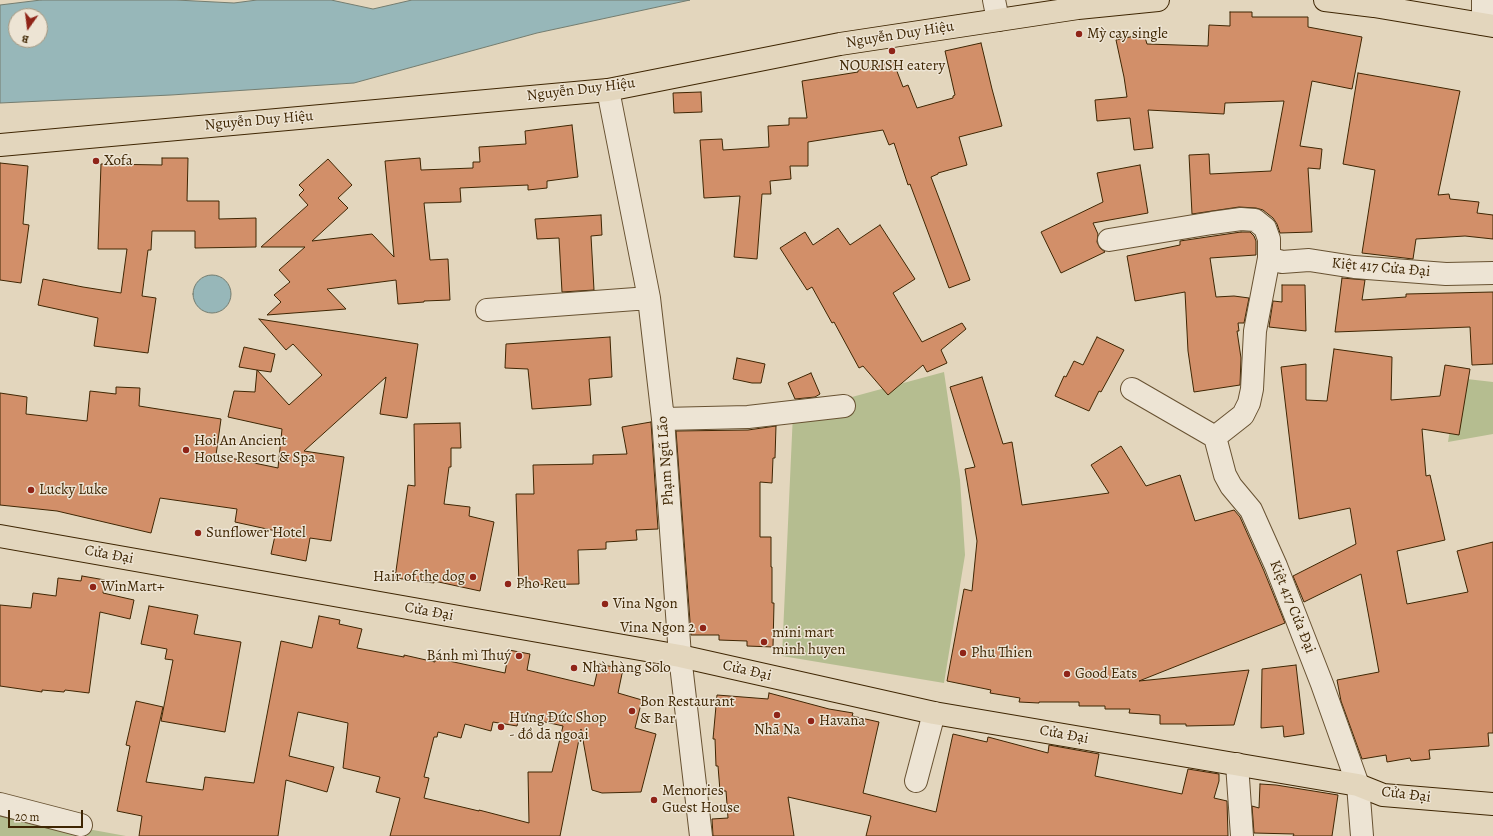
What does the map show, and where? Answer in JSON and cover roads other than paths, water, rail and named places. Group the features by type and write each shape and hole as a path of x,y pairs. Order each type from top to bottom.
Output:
{"main road":[{"name":"Nguyễn Duy Hiệu","path":"0,145 608,90 840,44 996,10 1078,8 1158,0"},
{"path":"1325,0 1374,6 1488,25"},
{"name":"Cửa Đại","path":"0,536 680,656 934,713 1358,785 1383,795 1493,804"}],"street":[{"path":"1483,0 1488,25"},
{"name":"Phạm Ngũ Lão","path":"608,90 649,298 663,419 680,656 701,836"},
{"path":"1109,240 1241,219 1255,220 1265,228 1269,239 1269,258 1255,331 1252,389 1249,404 1243,415 1215,437 1132,389"},
{"name":"Kiệt 417 Cửa Đại","path":"1269,258 1282,262 1309,260 1354,267 1446,274 1493,273"},
{"path":"487,310 649,298"},
{"path":"663,419 748,417 844,406"},
{"name":"Kiệt 417 Cửa Đại","path":"1215,437 1224,475 1230,486 1251,510 1276,566 1322,684 1358,785 1362,836"},
{"path":"916,781 934,713"},
{"path":"1237,764 1242,836"},
{"path":"0,804 81,825"}],"water":[{"path":"41,0 176,0 234,3 257,0 331,0 373,9 412,0 690,0 537,33 354,83 171,95 0,103 0,5"},
{"path":"208,275 216,275 228,284 231,294 228,304 222,310 216,313 208,313 196,304 193,298 193,290 202,278"}],"place":[{"name":"Mỳ cay single","path":"1079,34"},
{"name":"NOURISH eatery","path":"892,51"},
{"name":"Xofa","path":"96,161"},
{"name":"Hoi An Ancient House Resort & Spa","path":"186,450"},
{"name":"Lucky Luke","path":"31,490"},
{"name":"Sunflower Hotel","path":"198,533"},
{"name":"Hair of the dog","path":"473,577"},
{"name":"Pho Reu","path":"508,584"},
{"name":"WinMart+","path":"93,587"},
{"name":"Vina Ngon","path":"605,604"},
{"name":"Vina Ngon 2","path":"703,628"},
{"name":"mini mart minh huyen","path":"764,642"},
{"name":"Phu Thien","path":"963,653"},
{"name":"Bánh mì Thuý","path":"519,656"},
{"name":"Nhà hàng Solo","path":"574,668"},
{"name":"Good Eats","path":"1067,674"},
{"name":"Bon Restaurant & Bar","path":"632,711"},
{"name":"Nhã Na","path":"777,715"},
{"name":"Havana","path":"811,721"},
{"name":"Hưng Đức Shop - đồ dã ngoại","path":"501,727"},
{"name":"Memories Guest House","path":"654,800"}]}
